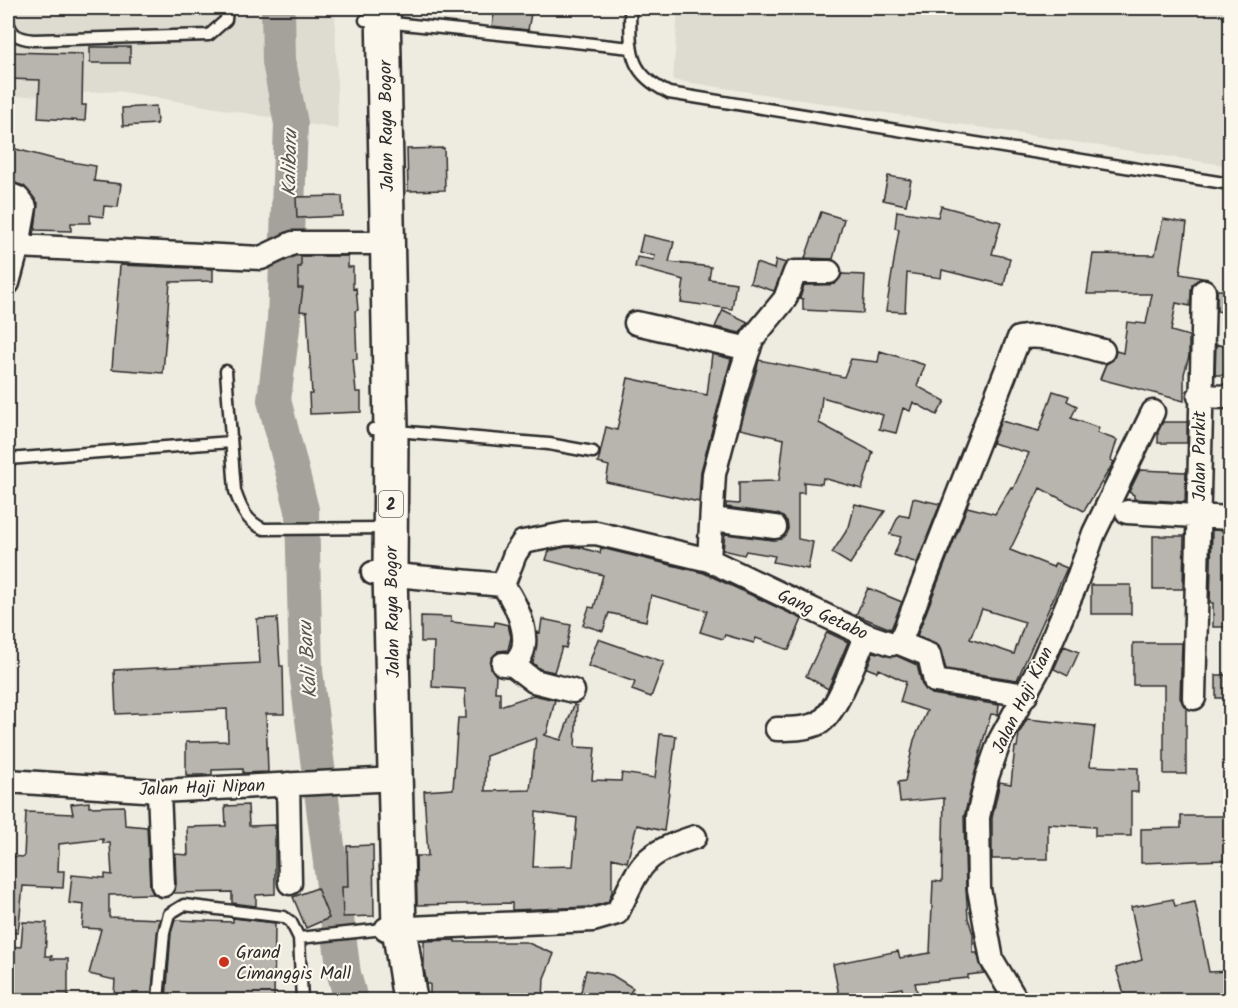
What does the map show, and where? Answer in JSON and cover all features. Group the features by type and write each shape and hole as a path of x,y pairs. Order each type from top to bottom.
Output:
{"highway":[{"name":"Jalan Raya Bogor","path":"374,14 370,243 382,430"},
{"name":"Jalan Raya Bogor","path":"374,14 382,430 382,528 375,779 384,929 394,1000"},
{"name":"Jalan Raya Bogor","path":"384,929 410,1000"}],"street":[{"path":"8,194 18,198 25,207 8,283"},
{"path":"18,246 261,258 293,243 370,243"},
{"path":"710,560 714,474 747,381 752,339 785,299 795,272 829,272"},
{"name":"Jalan Parkit","path":"1194,698 1199,516 1199,396 1204,291"},
{"path":"636,323 749,349"},
{"path":"897,642 901,640 963,488 1019,338 1029,336 1044,338 1103,351"},
{"path":"1199,396 1230,397"},
{"name":"Jalan Haji Kian","path":"1016,1000 992,960 979,889 978,829 987,777 1000,740 1026,695 1075,586 1094,533 1153,412"},
{"path":"1127,512 1230,518"},
{"path":"712,519 775,527"},
{"name":"Gang Getabo","path":"503,585 515,554 523,542 565,534 596,533 710,560 866,635 892,644 897,642 929,655 935,681 1026,695"},
{"path":"381,574 503,585 516,608 524,632 522,653 508,665 534,681 573,691"},
{"path":"777,729 800,728 820,722 832,710 866,635"},
{"name":"Jalan Haji Nipan","path":"8,781 159,791 375,779"},
{"path":"290,883 294,783"},
{"path":"159,791 163,885"},
{"path":"384,929 593,920 608,917 617,913 642,865 650,855 695,837"}],"lane":[{"path":"8,22 11,33 18,38 33,40 209,35 226,20 227,8"},
{"path":"630,8 631,48 639,74 653,85 669,93 1230,184"},
{"path":"374,14 631,48"},
{"path":"226,371 235,491 241,508 252,524 264,529 382,528"},
{"path":"382,430 549,444 593,452"},
{"path":"8,459 231,442"},
{"path":"158,1000 164,932 169,914 174,908 184,905 273,914 291,922 299,938 302,1000"},
{"path":"299,938 384,929"}],"shaded area":[{"path":"8,8 335,8 338,129 118,91 8,97"},
{"path":"678,8 1230,8 1230,166 673,80"}],"building":[{"path":"495,8 532,8 528,30 492,26"},
{"path":"90,47 130,47 130,63 90,63"},
{"path":"8,52 83,54 82,105 86,105 85,121 38,118 40,80 8,79"},
{"path":"156,106 157,124 123,126 122,108"},
{"path":"8,147 54,159 96,166 94,181 121,184 118,207 104,206 103,217 90,215 90,223 71,223 71,231 35,230 38,203 24,186 8,181"},
{"path":"444,148 445,190 408,191 407,149"},
{"path":"888,176 911,180 906,205 883,200"},
{"path":"342,196 343,216 297,218 296,197"},
{"path":"941,206 1001,222 992,254 1010,258 1004,285 942,270 941,278 907,273 905,312 886,311 899,229 895,228 897,211 938,217"},
{"path":"821,212 844,219 833,259 805,258"},
{"path":"1163,219 1187,223 1180,274 1202,278 1192,285 1190,306 1176,303 1171,331 1189,336 1189,356 1184,374 1184,401 1100,379 1106,364 1113,360 1116,351 1123,353 1127,322 1146,324 1152,294 1087,294 1093,254 1155,255"},
{"path":"643,235 674,242 669,262 711,267 709,279 736,283 732,309 681,302 684,280 635,267 637,257 654,260 655,256 639,252"},
{"path":"301,256 348,256 348,267 353,267 353,289 356,288 358,310 355,311 357,359 353,359 356,392 361,392 361,412 310,414 309,394 312,394 307,312 300,311 303,288 298,288 298,267 301,267"},
{"path":"776,260 786,263 774,291 750,283 756,263 774,269"},
{"path":"120,265 213,269 213,281 170,282 163,373 112,369"},
{"path":"842,274 865,275 863,313 803,310 803,299 800,298 804,285 835,284"},
{"path":"1217,290 1230,290 1230,314 1217,311"},
{"path":"723,310 748,322 740,333 715,327"},
{"path":"1216,344 1230,348 1230,375 1215,375"},
{"path":"880,351 925,365 917,386 945,401 937,415 913,402 910,411 903,408 896,433 879,429 883,415 822,397 819,423 873,452 862,489 823,478 822,484 804,482 804,493 798,493 798,539 813,542 808,569 773,562 775,556 746,551 744,555 723,550 725,534 774,540 781,539 788,529 787,521 777,514 726,507 726,503 739,504 739,482 779,481 784,439 740,429 759,360 844,377 851,359 878,362"},
{"path":"712,354 731,359 701,471 699,502 606,482 609,466 598,463 606,427 617,430 628,378 707,395"},
{"path":"1053,391 1069,396 1067,401 1077,406 1071,418 1099,428 1097,433 1117,440 1111,460 1114,462 1084,511 1040,488 1010,550 1053,567 1055,563 1067,568 1017,680 946,669 939,646 917,636 967,507 995,514 1011,487 1013,489 1029,453 992,443 1001,421 1039,431","holes":["982,609 1025,622 1014,654 970,639"]},
{"path":"1163,422 1187,422 1187,443 1158,443 1158,432"},
{"path":"1140,470 1186,472 1185,502 1134,499 1134,495 1129,492"},
{"path":"913,498 940,504 917,563 894,555 901,537 890,534 899,515 909,517"},
{"path":"855,504 885,511 850,564 832,553 849,527"},
{"path":"1212,530 1230,531 1230,627 1213,627 1213,603 1210,603"},
{"path":"1153,536 1184,536 1183,589 1153,589"},
{"path":"578,547 600,553 601,548 704,573 802,619 789,650 756,638 754,643 725,635 723,639 700,632 707,611 651,595 646,621 609,613 603,631 583,625 589,607 594,608 603,575 546,560 549,551"},
{"path":"1091,585 1131,585 1131,614 1091,614"},
{"path":"868,588 902,602 891,629 856,615"},
{"path":"421,616 451,617 451,622 494,626 495,622 508,625 511,637 508,650 498,651 490,663 496,676 495,692 500,692 500,706 533,695 555,700 547,733 544,735 561,740 574,705 577,706 575,747 595,748 592,780 621,781 622,773 655,778 660,734 676,736 664,831 637,825 627,862 612,858 612,892 608,902 591,907 512,910 512,903 417,905 416,856 428,856 424,791 453,789 458,718 466,718 465,689 432,687 434,642 421,642","holes":["536,738 530,790 485,791 486,756","536,812 577,818 573,866 533,867"]},
{"path":"277,618 280,666 283,666 284,714 266,714 268,772 243,773 243,769 212,770 212,775 186,775 186,742 228,741 227,709 116,714 114,670 260,663 257,619"},
{"path":"542,619 571,625 566,648 562,647 554,672 540,669 533,663 537,632 540,633"},
{"path":"827,632 848,642 828,689 806,676"},
{"path":"598,639 664,662 651,697 632,690 635,682 588,666"},
{"path":"1133,643 1182,643 1180,698 1186,708 1186,774 1164,774 1164,685 1133,685"},
{"path":"1064,646 1079,652 1068,676 1054,669"},
{"path":"873,652 897,656 917,665 922,685 932,694 999,705 998,715 991,714 964,817 968,918 973,934 973,953 977,953 984,973 968,975 968,978 915,983 918,996 904,999 902,988 840,1000 833,964 898,951 900,958 930,953 933,881 942,882 944,798 900,802 898,782 905,781 914,740 927,711 900,702 906,682 879,669 877,672 867,668"},
{"path":"1216,675 1230,675 1230,698 1216,698"},
{"path":"1027,719 1095,726 1090,766 1138,768 1138,792 1131,792 1131,836 1095,836 1095,827 1048,824 1048,859 992,859 992,818 1000,782 1011,784 1015,747 1017,747 1019,734"},
{"path":"89,802 89,807 124,806 125,825 147,827 150,886 153,894 109,895 109,917 160,919 151,999 114,995 115,980 89,974 101,929 82,928 84,905 69,903 72,875 105,878 105,874 112,875 110,843 103,843 103,839 59,844 58,871 64,871 63,888 23,886 18,933 8,932 8,856 24,857 26,812 73,814 71,804"},
{"path":"248,805 249,826 275,825 275,894 256,895 256,906 232,903 232,892 173,893 176,884 175,854 188,855 187,827 226,826 225,806"},
{"path":"1181,816 1226,816 1226,860 1141,863 1141,829 1181,828"},
{"path":"373,845 374,916 343,917 342,887 348,887 347,846"},
{"path":"317,888 329,918 306,928 293,897"},
{"path":"1173,899 1175,906 1195,902 1209,972 1230,971 1230,1000 1150,1000 1149,994 1126,1000 1116,968 1142,960 1131,907"},
{"name":"Grand Cimanggis Mall","path":"233,918 275,923 274,1000 166,1000 171,933 175,920 233,922"},
{"path":"23,922 47,923 45,956 52,956 51,959 68,959 68,1000 8,1000 8,946 21,947"},
{"path":"455,940 455,942 526,942 554,954 544,978 543,1000 430,1000 430,984 427,984 424,969 424,941"},
{"path":"586,970 612,975 633,988 626,1000 579,1000"}],"waterway":[{"name":"Kali Baru","path":"278,8 279,62 291,124 284,320 274,400 302,510 306,671 344,974 351,1000"}],"place":[{"name":"Grand Cimanggis Mall","path":"224,962"}],"water label":[{"name":"Kalibaru","path":"289,163"}]}
